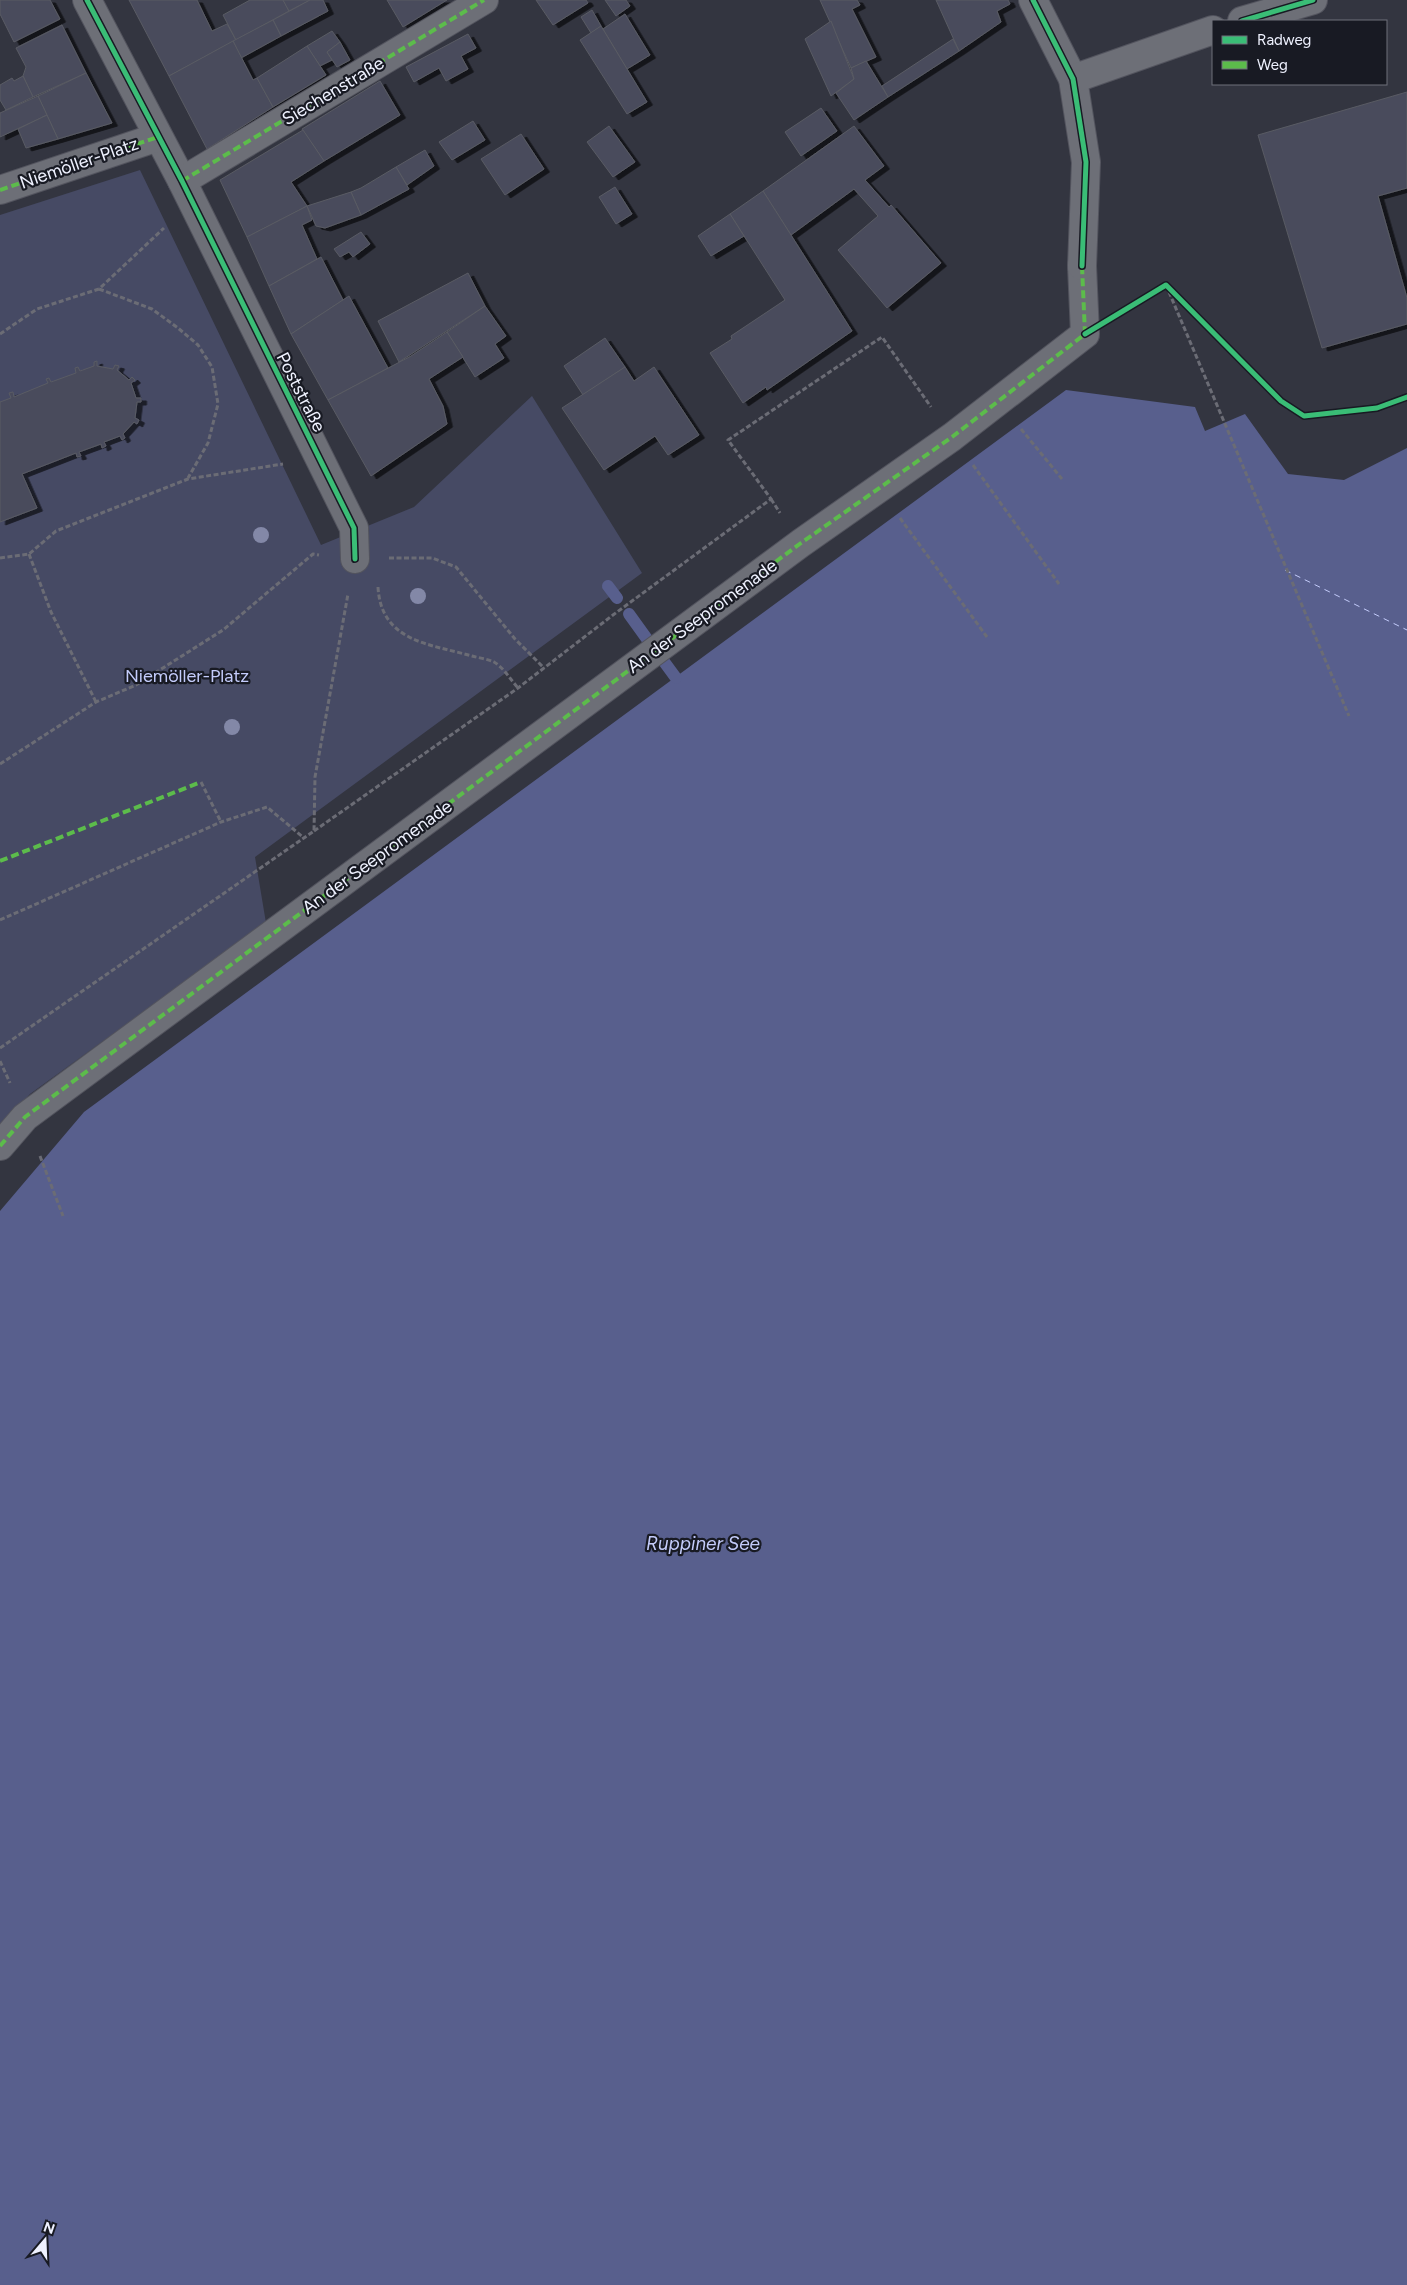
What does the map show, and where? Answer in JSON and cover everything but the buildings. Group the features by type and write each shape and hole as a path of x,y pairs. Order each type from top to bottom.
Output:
{"street":[{"name":"Poststraße","path":"87,0 186,192 354,528 355,559"},
{"name":"Siechenstraße","path":"186,192 484,0"},
{"name":"An der Seepromenade","path":"0,1146 25,1117 801,543 952,436 1085,334 1082,266 1086,162 1073,79 1034,0"},
{"path":"1245,20 1313,0"},
{"path":"1073,79 1212,30"},
{"name":"Niemöller-Platz","path":"0,190 158,137"}],"path":[{"path":"0,334 37,309 99,288 186,192"},
{"path":"1166,285 1349,716"},
{"path":"99,288 152,310 178,328 198,345 212,367 218,404 208,443 188,479"},
{"path":"0,1048 518,688 613,615 771,499 728,440 882,336 1059,584"},
{"path":"1019,426 1062,479"},
{"path":"0,558 29,554 56,531 188,479 318,458"},
{"path":"897,515 987,637"},
{"path":"29,554 51,612 96,702"},
{"path":"0,764 96,702 136,684 223,630 313,554 355,559 315,777 314,831"},
{"path":"386,558 432,558 456,567 544,668"},
{"path":"379,595 387,618 403,635 421,644 495,662 518,688"},
{"path":"201,782 221,822"},
{"path":"0,920 221,822 267,807 304,838"},
{"path":"25,1117 63,1216"}],"green space":[{"name":"Niemöller-Platz","path":"140,170 321,545 414,507 532,396 642,573 255,857 266,923 30,1094 0,1128 0,215"}],"water":[{"name":"Ruppiner See","path":"1066,390 1195,407 1205,431 1245,414 1288,474 1344,480 1407,448 1407,2285 0,2285 0,1211 84,1112"}],"waterway":[{"path":"608,586 617,598"},
{"path":"629,614 647,639"},
{"path":"665,663 676,678"}],"ferry route":[{"path":"1285,570 1407,630"}],"marked path":[{"path":"182,181 484,0"},
{"path":"0,190 158,137 160,140"},
{"path":"0,1146 25,1117 801,543 952,437 1085,334 1082,266"},
{"path":"0,861 201,782"}],"cycle path":[{"path":"87,0 182,181 354,528 355,559"},
{"path":"1033,0 1073,79 1086,162 1082,266"},
{"path":"1245,20 1313,0"},
{"path":"1085,334 1166,285 1281,401 1304,416 1377,408 1407,397"}]}
